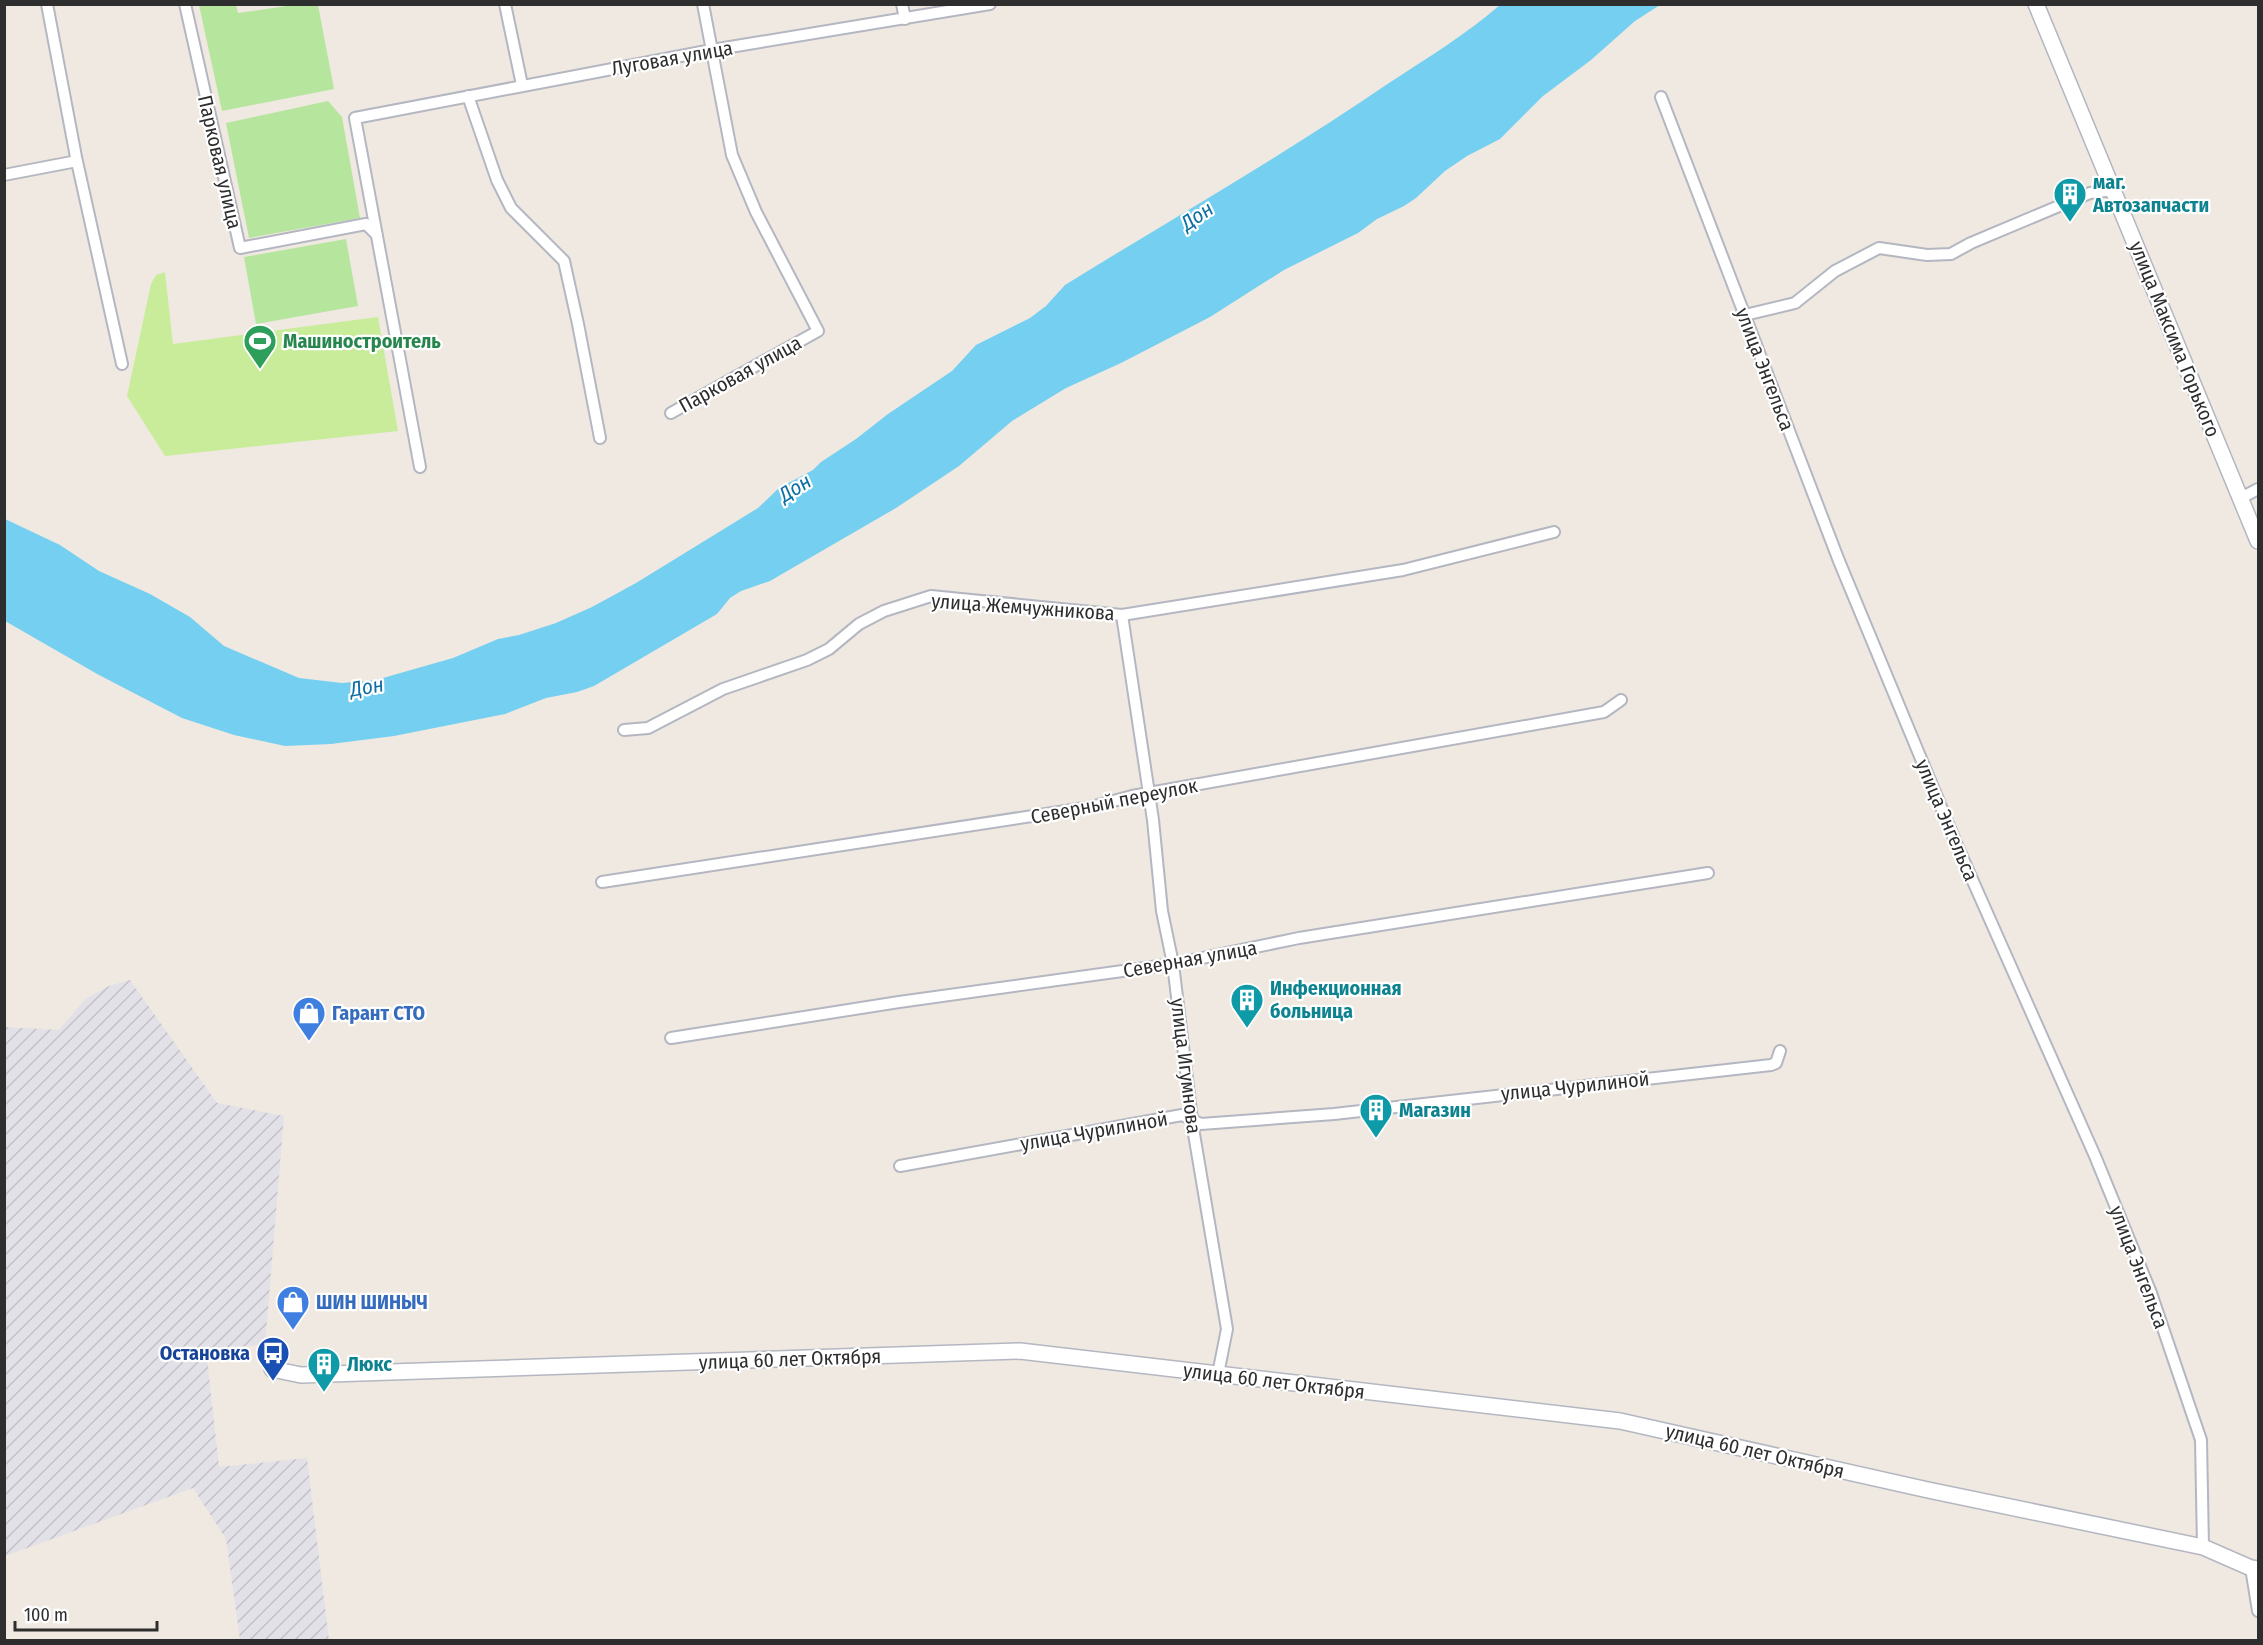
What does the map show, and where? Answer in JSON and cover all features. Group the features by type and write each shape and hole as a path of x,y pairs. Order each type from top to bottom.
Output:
{"street":[{"path":"47,4 77,161 122,364"},
{"name":"Парковая улица","path":"185,4 240,248 366,224 377,235"},
{"path":"505,4 522,85"},
{"path":"703,4 712,50"},
{"path":"902,4 905,19"},
{"name":"Луговая улица","path":"377,235 355,118 712,50 990,4"},
{"name":"улица Максима Горького","path":"2036,4 2259,541"},
{"name":"Парковая улица","path":"671,413 818,331 756,212 732,155 712,50"},
{"path":"468,96 497,180 511,208 564,261 600,438"},
{"name":"улица Энгельса","path":"1661,97 1839,561 1951,832 2095,1156 2151,1293 2201,1440 2203,1547"},
{"path":"4,175 77,161"},
{"path":"1744,315 1795,303 1834,271 1879,248 1927,255 1951,254 1971,243 2090,193 2113,190"},
{"path":"377,235 420,467"},
{"path":"2241,498 2259,489"},
{"name":"улица Жемчужникова","path":"624,730 648,728 723,689 807,660 829,649 859,624 884,610 931,596 1122,615 1403,570 1554,532"},
{"name":"улица Игумнова","path":"1122,615 1149,794 1162,910 1173,964 1193,1120 1227,1329 1218,1374"},
{"name":"Северный переулок","path":"602,882 1080,809 1149,794 1604,712 1621,700"},
{"name":"Северная улица","path":"671,1038 1173,964 1299,938 1708,873"},
{"name":"улица Чурилиной","path":"900,1166 1182,1115 1201,1124 1334,1114 1771,1065 1776,1063 1780,1051"},
{"name":"улица 60 лет Октября","path":"273,1369 301,1375 1020,1351 1620,1421 1928,1490 2203,1547 2255,1569"},
{"path":"2255,1569 2259,1611"}],"shaded area":[{"path":"130,980 217,1103 284,1116 265,1345 206,1349 219,1467 307,1458 329,1640 240,1640 226,1539 193,1488 5,1556 5,1027 59,1030 85,999 109,986"}],"green space":[{"path":"199,5 236,5 238,13 294,5 318,5 334,89 222,111"},
{"path":"328,101 342,117 360,218 249,238 226,123"},
{"path":"346,239 358,306 256,324 244,257"},
{"name":"Машиностроитель","path":"165,272 173,344 378,317 398,431 165,456 127,396 151,284 156,275"}],"water":[{"name":"Дон","path":"1501,4 1660,5 1635,21 1591,60 1543,96 1500,139 1467,156 1445,171 1404,206 1377,219 1358,233 1284,270 1210,317 1121,363 1066,388 1012,421 959,466 896,508 770,581 741,591 730,598 717,614 594,686 546,698 505,714 394,736 331,744 285,746 234,735 182,718 99,675 5,621 5,519 60,545 99,571 150,594 190,617 224,646 299,678 342,683 376,680 453,658 498,639 556,623 636,583 758,508 779,488 813,470 888,414 952,371 976,345 1030,318 1046,306 1065,285 1309,136 1446,45"}],"place":[{"name":"маг. Автозапчасти","path":"2070,223"},
{"name":"Машиностроитель","path":"260,370"},
{"name":"Инфекционная больница","path":"1247,1029"},
{"name":"Гарант СТО","path":"309,1042"},
{"name":"Магазин","path":"1376,1139"},
{"name":"ШИН ШИНЫЧ","path":"293,1331"},
{"name":"Остановка","path":"273,1382"},
{"name":"Люкс","path":"324,1393"}]}
